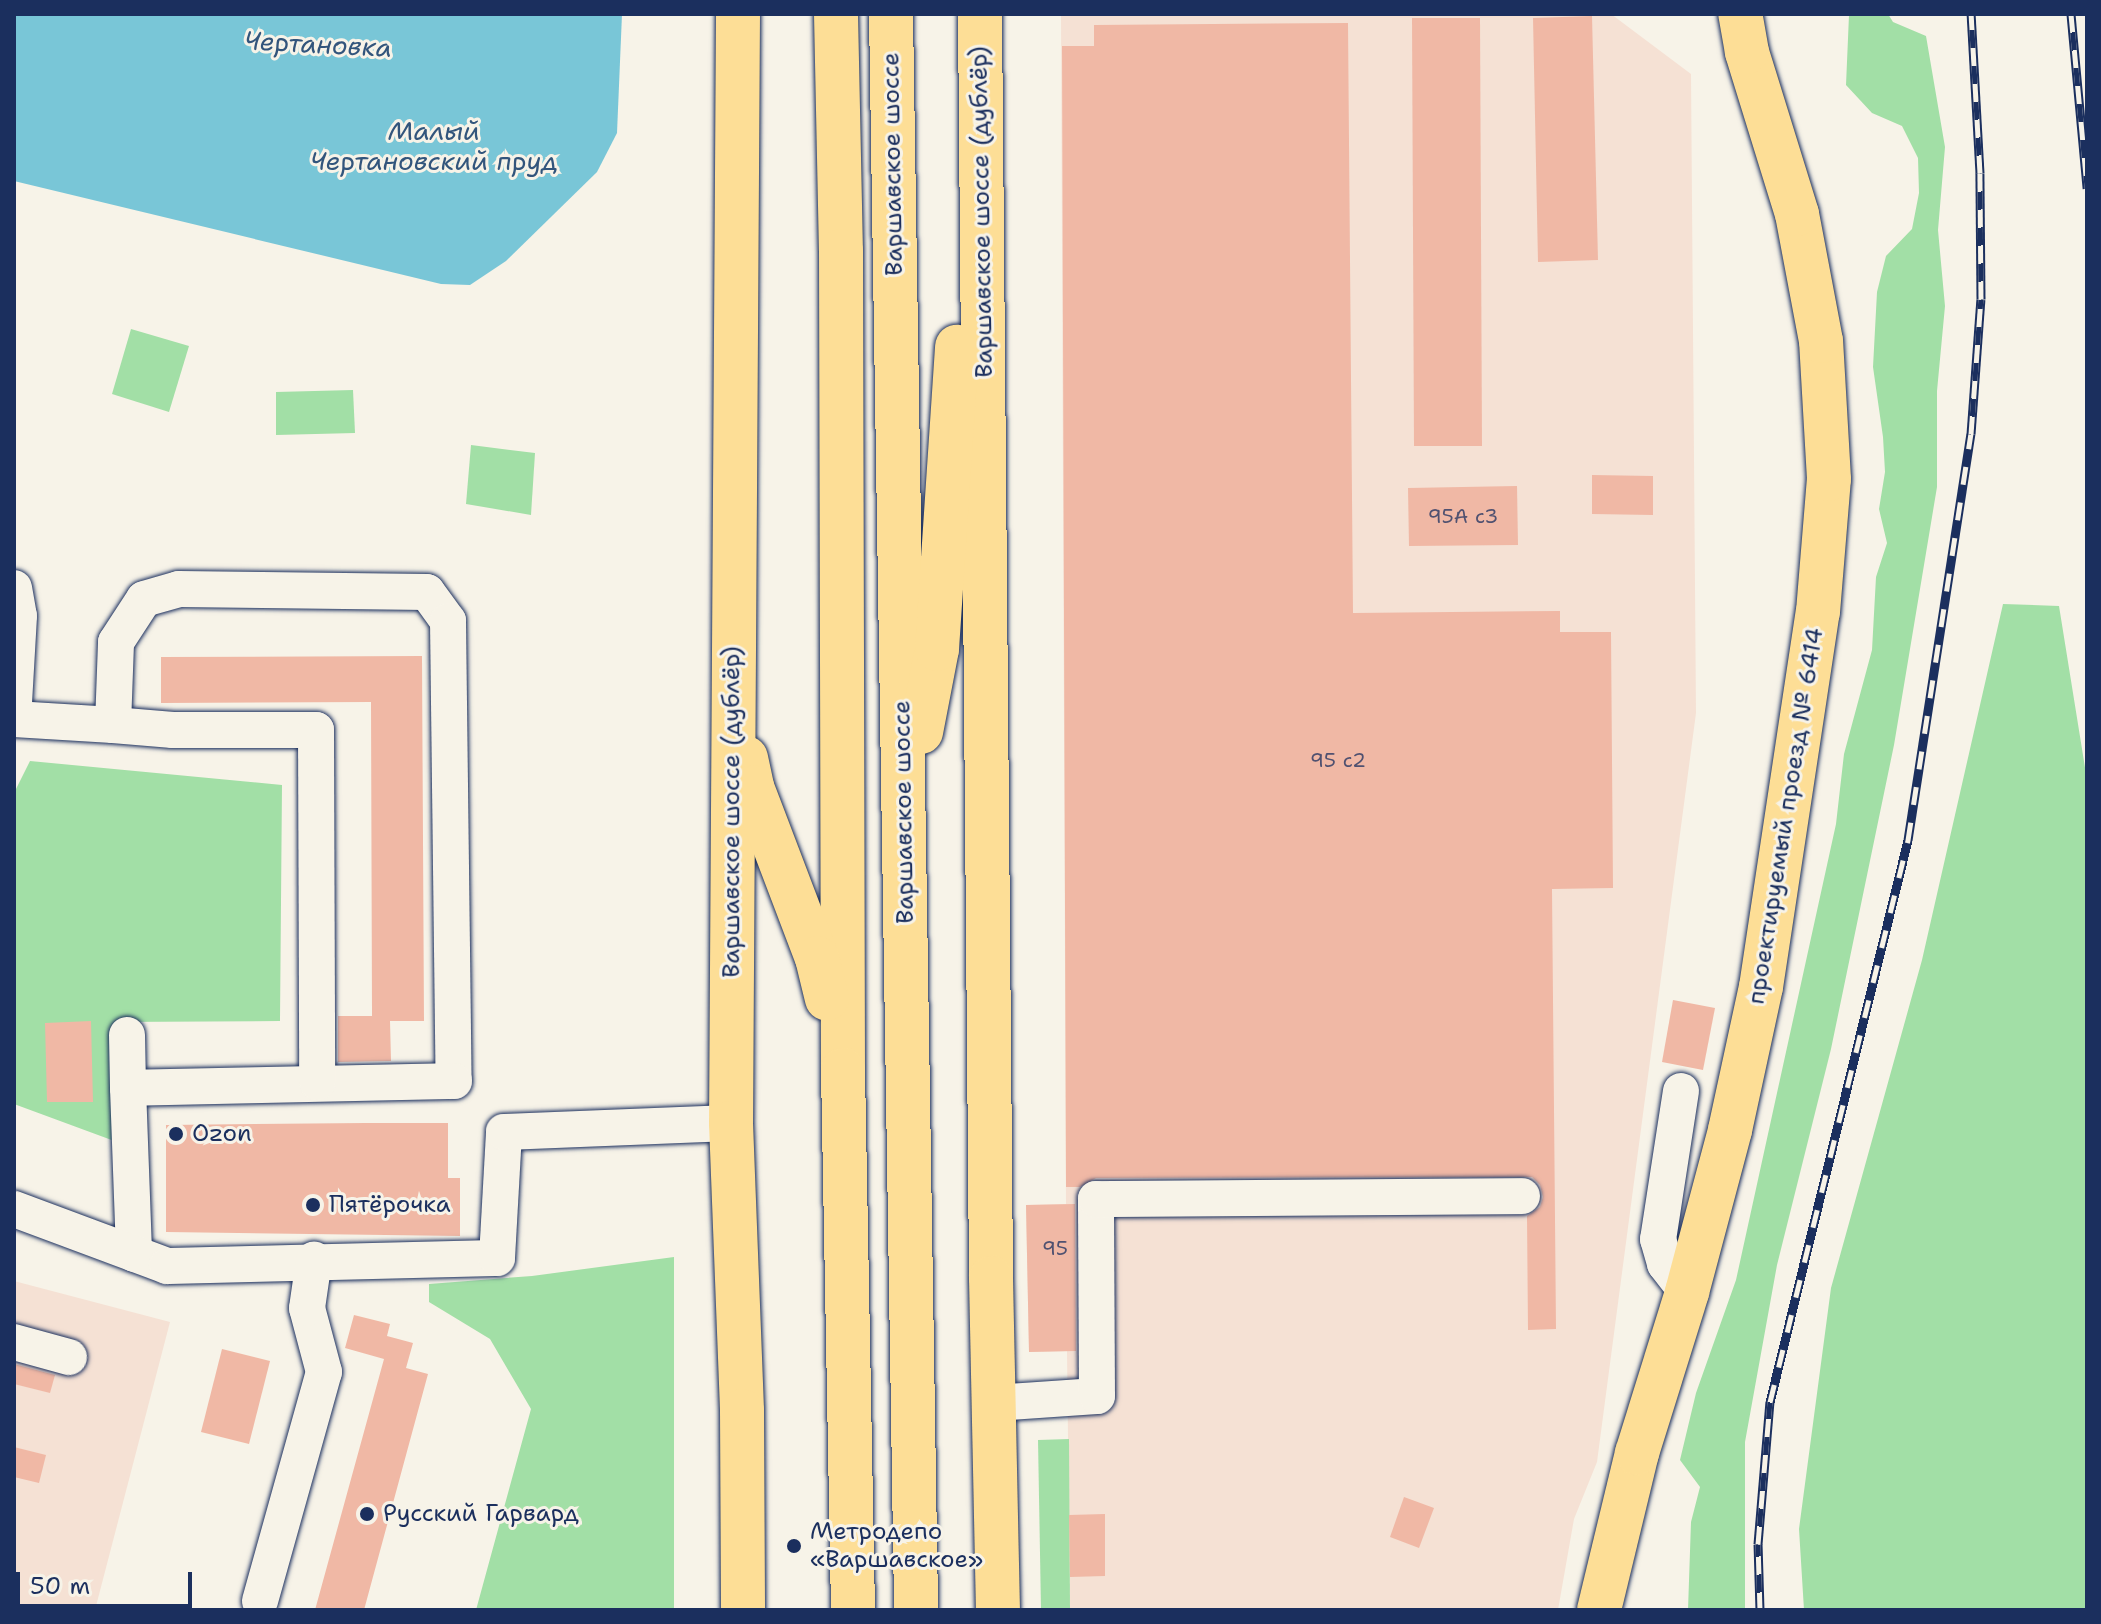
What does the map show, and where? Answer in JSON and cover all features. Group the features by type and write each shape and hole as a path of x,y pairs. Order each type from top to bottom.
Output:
{"main road":[{"name":"Варшавское шоссе (дублёр)","path":"738,14 731,1123 742,1411 743,1610"},
{"path":"836,14 841,251 843,1070 853,1610"},
{"name":"Варшавское шоссе","path":"891,14 916,1610"},
{"name":"Варшавское шоссе (дублёр)","path":"980,14 998,1610"},
{"name":"проектируемый проезд № 6414","path":"1599,1610 1637,1453 1687,1292 1730,1130 1761,987 1818,612 1829,479 1821,341 1797,214 1747,52 1740,14"},
{"path":"904,820 937,649 967,206 981,67"},
{"path":"732,681 752,787 817,958 843,1070"}],"street":[{"path":"14,588 19,616 14,702"},
{"path":"113,725 116,642 144,599 179,589 427,592 448,621 454,1081 128,1088"},
{"path":"14,719 173,730 316,730 317,1082"},
{"path":"127,1035 134,1254"},
{"path":"1681,1091 1658,1239 1665,1264 1687,1292"},
{"path":"14,1209 167,1266 314,1260 497,1258 504,1132 731,1123"},
{"path":"994,1403 1097,1396 1096,1199 1522,1196"},
{"path":"260,1601 324,1372 307,1308 314,1260"},
{"path":"14,1342 69,1357"}],"shaded area":[{"path":"1061,14 1611,14 1691,74 1696,713 1597,1462 1574,1519 1558,1610 1070,1610 1067,1351 1029,1352 1026,1205 1066,1204"},
{"path":"14,1281 170,1322 95,1610 14,1610"}],"green space":[{"path":"1888,14 1893,22 1926,36 1945,147 1938,230 1945,306 1937,391 1937,487 1894,745 1831,1049 1777,1265 1745,1442 1745,1610 1688,1610 1691,1522 1700,1487 1680,1460 1696,1393 1736,1280 1836,824 1844,754 1872,650 1876,577 1887,543 1879,509 1885,472 1873,367 1877,292 1886,256 1912,229 1919,193 1918,158 1902,126 1872,113 1846,85 1849,15"},
{"path":"131,329 189,346 169,412 112,394"},
{"path":"353,390 355,433 276,435 276,392"},
{"path":"471,445 535,453 531,515 466,504"},
{"path":"2003,604 2059,606 2087,780 2087,1610 1804,1610 1799,1529 1831,1288 1922,960"},
{"path":"30,761 282,785 280,1021 114,1022 117,1142 14,1104 14,793"},
{"path":"674,1257 674,1610 476,1610 531,1409 490,1339 429,1302 429,1284 532,1276"},
{"path":"1069,1439 1070,1610 1041,1610 1038,1440"}],"water":[{"name":"Малый Чертановский пруд","path":"14,14 622,14 617,133 597,172 506,261 470,285 441,284 14,181"}],"building":[{"path":"1592,16 1598,260 1538,262 1533,18"},
{"path":"1412,18 1480,18 1482,446 1414,446"},
{"path":"1348,23 1353,613 1560,611 1560,632 1611,632 1613,888 1552,889 1556,1329 1528,1330 1527,1216 1540,1207 1543,1197 1540,1185 1532,1177 1096,1178 1080,1187 1066,1187 1062,46 1094,46 1094,25"},
{"path":"1592,475 1653,476 1653,515 1592,514"},
{"path":"1517,486 1518,545 1409,546 1408,488"},
{"path":"422,656 424,1021 390,1021 391,1061 338,1062 338,1016 372,1016 371,702 161,703 161,657"},
{"path":"1673,1000 1715,1008 1703,1070 1662,1062"},
{"path":"91,1021 93,1102 47,1102 45,1023"},
{"name":"Пятёрочка","path":"448,1123 448,1178 460,1178 460,1236 166,1232 166,1125"},
{"path":"1075,1204 1076,1351 1029,1352 1026,1205"},
{"path":"354,1315 390,1324 387,1336 413,1343 406,1368 428,1374 364,1610 315,1610 384,1359 345,1348"},
{"path":"222,1349 270,1361 249,1444 201,1432"},
{"path":"14,1364 55,1375 50,1393 14,1384"},
{"path":"14,1447 46,1455 39,1483 14,1477"},
{"path":"1404,1497 1434,1508 1419,1548 1390,1537"},
{"path":"1105,1514 1105,1576 1070,1577 1069,1515"}],"railway":[{"path":"1760,1610 1758,1544 1770,1402 1908,840 1971,434 1981,299 1980,173 1971,14"},
{"path":"2071,14 2087,188"}],"place":[{"name":"Ozon","path":"176,1134"},
{"name":"Пятёрочка","path":"313,1205"},
{"name":"Русский Гарвард","path":"367,1514"},
{"name":"Метродепо «Варшавское»","path":"794,1546"}],"water label":[{"name":"Чертановка","path":"318,44"}]}
